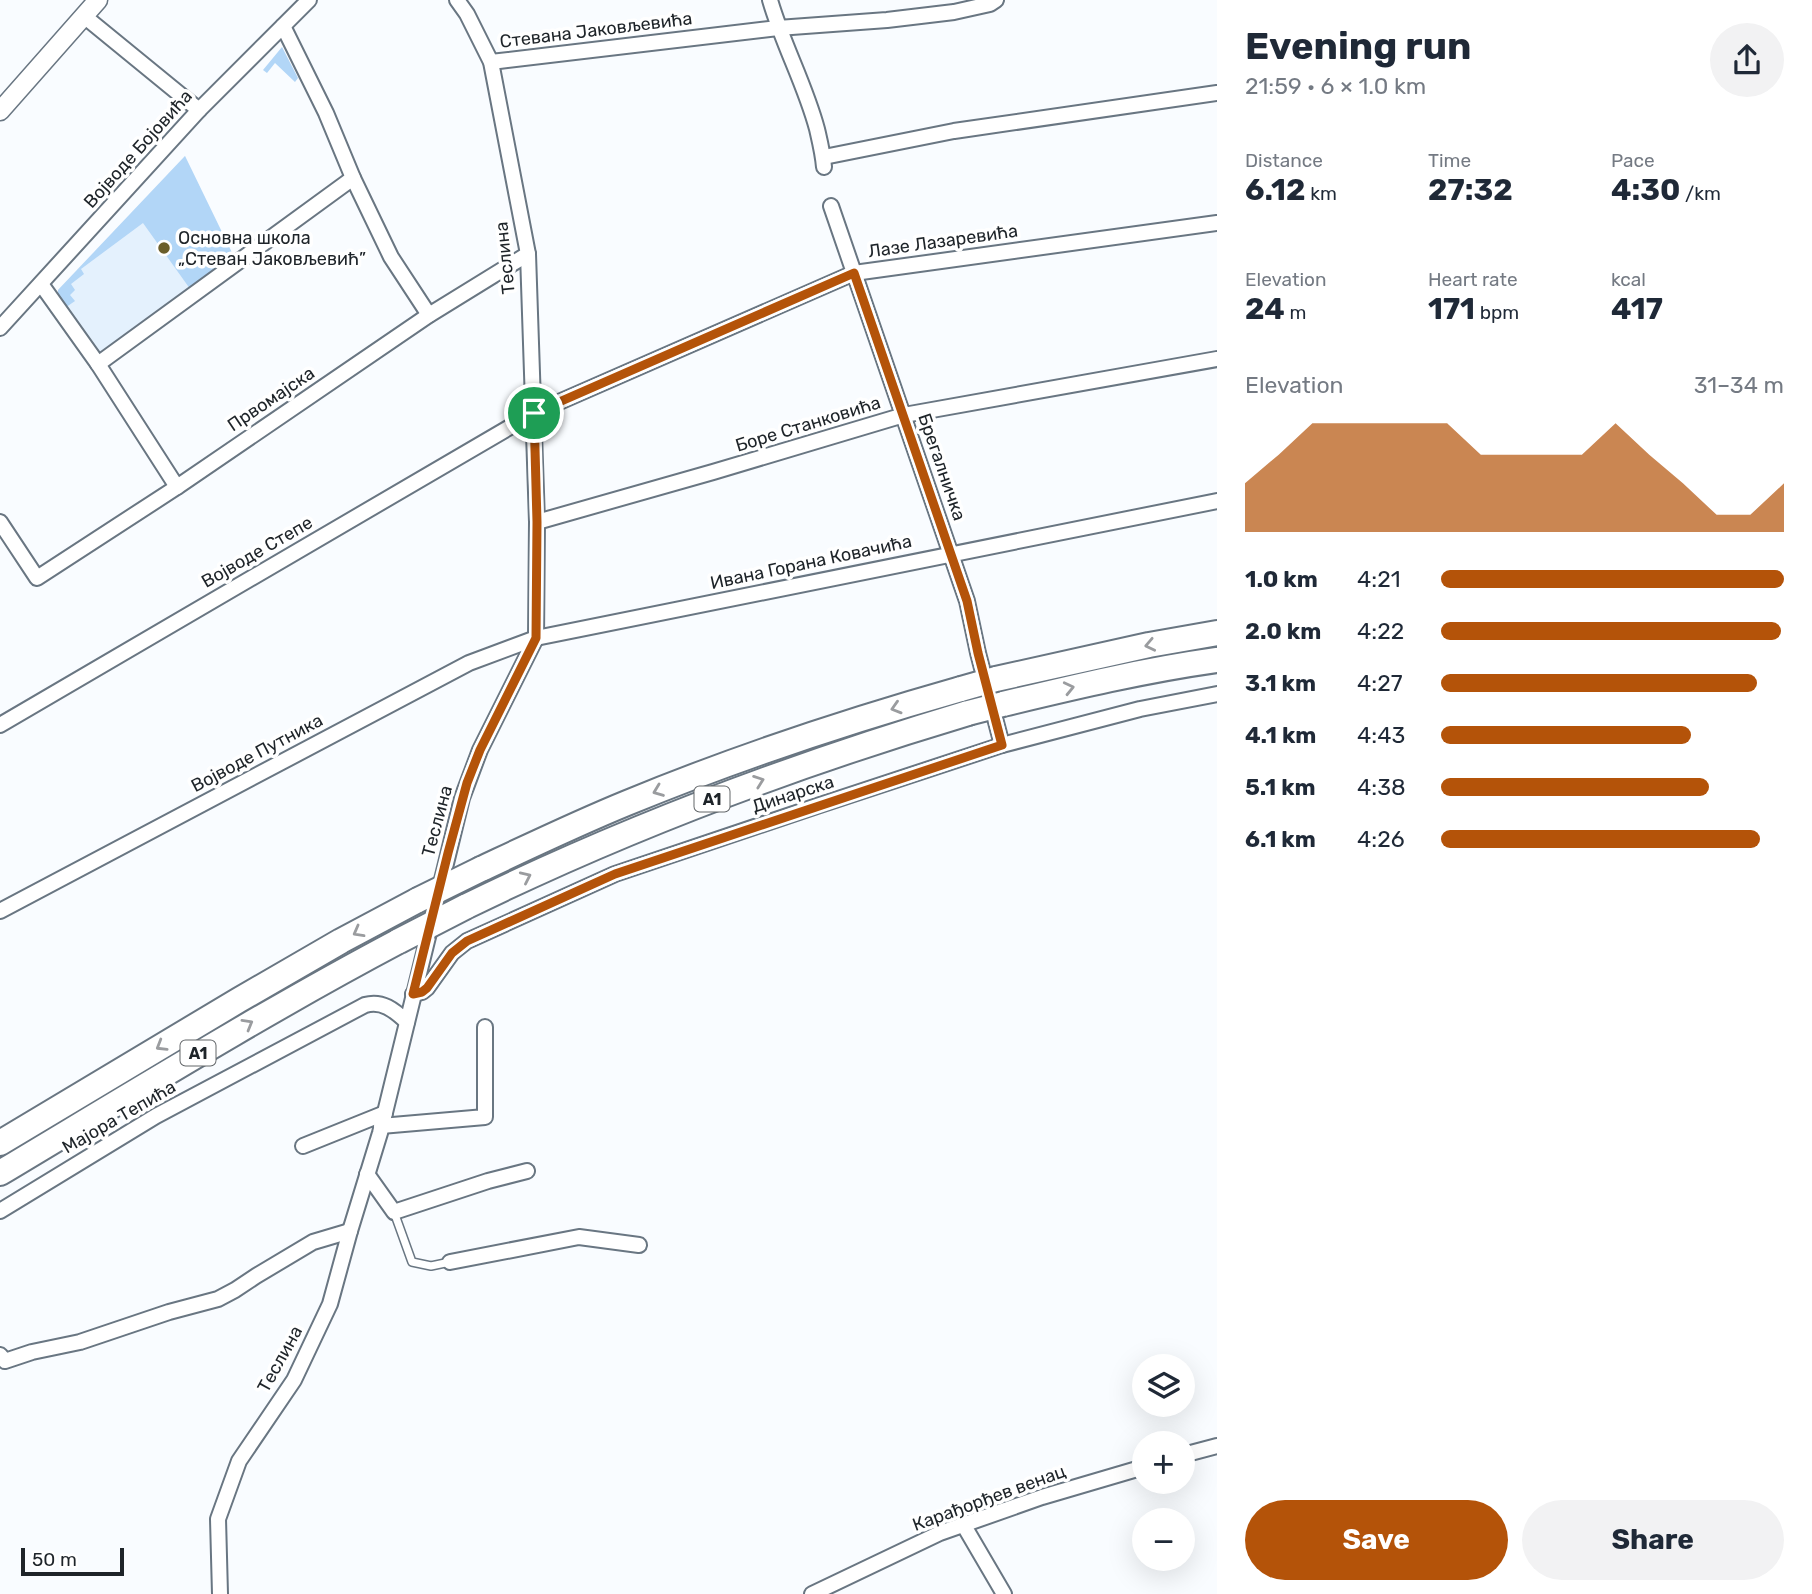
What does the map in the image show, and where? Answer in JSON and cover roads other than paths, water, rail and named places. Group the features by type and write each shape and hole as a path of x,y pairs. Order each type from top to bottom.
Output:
{"highway":[{"name":"A1","path":"0,1143 341,941 418,900 590,818 704,773 840,725 961,688 1129,649 1217,633"},
{"name":"A1","path":"0,1173 339,972 465,907 599,844 807,763 968,713 1110,679 1217,660"}],"street":[{"path":"0,111 98,0"},
{"name":"Војводе Бојовића","path":"0,328 199,110 309,0"},
{"name":"Теслина","path":"220,1594 218,1519 239,1461 294,1380 330,1304 383,1119 467,783 480,750 536,638 537,522 528,254 491,62 457,0"},
{"path":"770,0 778,27 809,100 824,162 954,131 1217,93"},
{"name":"Стевана Јаковљевића","path":"491,62 778,27 887,20 954,12 990,4 996,0"},
{"path":"84,16 199,110"},
{"path":"283,26 326,113 353,178 391,257 429,315"},
{"path":"98,364 353,178"},
{"name":"Брегалничка","path":"831,206 967,601 1002,745"},
{"name":"Лазе Лазаревића","path":"534,413 854,273 1217,223"},
{"name":"Првомајска","path":"1,524 37,578 429,315 528,254"},
{"path":"41,284 98,364 177,486"},
{"name":"Боре Станковића","path":"537,522 904,415 1217,359"},
{"name":"Војводе Степе","path":"0,725 534,413"},
{"name":"Ивана Горана Ковачића","path":"536,638 1217,500"},
{"name":"Војводе Путника","path":"0,911 469,663 536,638"},
{"name":"Динарска","path":"413,994 427,988 452,953 467,941 615,874 1002,745 1140,709 1217,694"},
{"name":"Мајора Тепића","path":"0,1211 156,1116 365,1005 380,1003 407,1022"},
{"path":"303,1146 383,1119 485,1117 485,1027"},
{"path":"367,1174 394,1212 527,1171"},
{"path":"0,1355 5,1361 80,1342 169,1312 218,1299 313,1242 350,1231"},
{"path":"450,1262 579,1237 639,1245"},
{"path":"1195,1452 1217,1446"},
{"name":"Карађорђев венац","path":"813,1594 940,1532 1042,1497 1132,1471"},
{"path":"963,1524 1004,1594"}],"lane":[{"path":"394,1212 412,1262 431,1266 450,1262"}],"place":[{"name":"Основна школа „Стеван Јаковљевић”","path":"164,248"}]}
